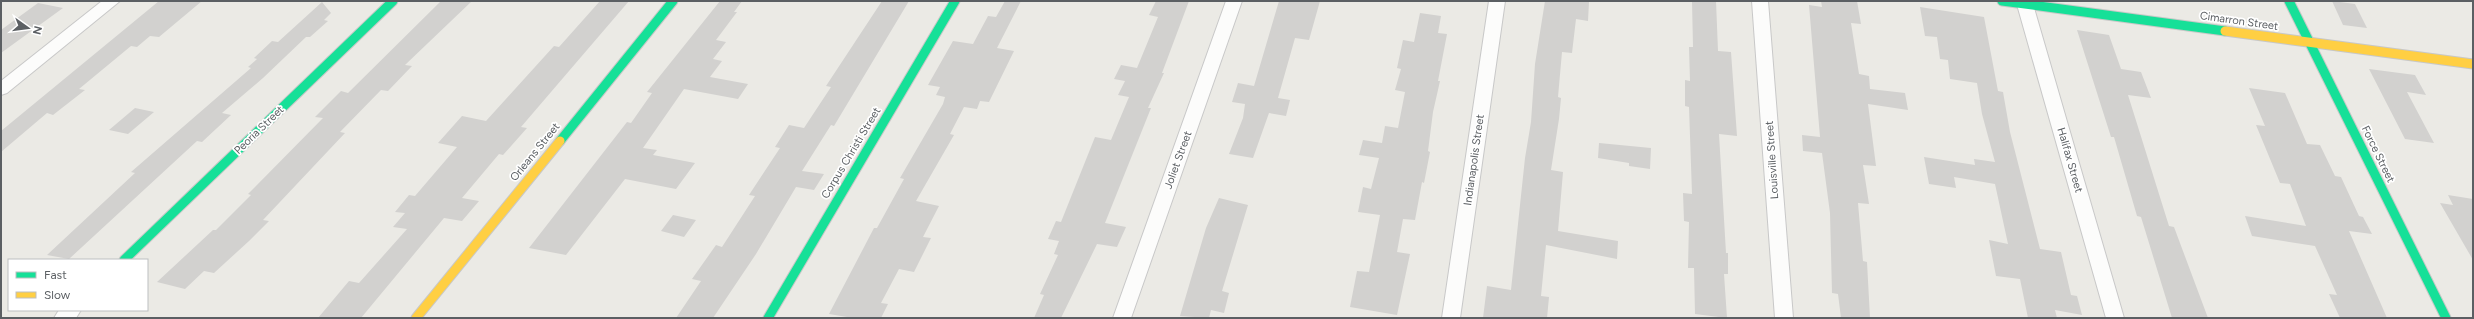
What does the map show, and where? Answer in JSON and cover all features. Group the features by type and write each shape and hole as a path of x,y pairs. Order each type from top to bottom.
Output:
{"street":[{"path":"1,89 112,1"},
{"name":"Peoria Street","path":"125,259 393,1"},
{"name":"Orleans Street","path":"416,318 673,1"},
{"name":"Corpus Christi Street","path":"768,318 955,1"},
{"name":"Joliet Street","path":"1122,318 1234,1"},
{"name":"Indianapolis Street","path":"1451,318 1497,1"},
{"name":"Louisville Street","path":"1760,1 1784,318"},
{"name":"Cimarron Street","path":"2002,1 2025,2 2473,64"},
{"name":"Force Street","path":"2289,1 2446,318"},
{"name":"Halifax Street","path":"2025,2 2115,318"}],"building":[{"path":"159,1 202,1 159,37 150,36 137,47 131,46 79,89 85,90 53,115 47,113 1,152 1,131"},
{"path":"441,1 472,1 405,65 412,66 388,91 381,90 340,132 345,133 263,220 269,221 249,241 214,273 204,271 185,289 157,282 213,230 216,230 251,195 248,194 323,118 315,117 341,91 348,93"},
{"path":"600,1 629,1 521,127 527,128 503,155 499,154 462,198 479,201 462,221 444,218 361,318 318,318 349,281 359,283 407,229 393,227 405,213 395,212 409,195 415,196 457,147 438,143 462,116 486,121 554,46 559,47"},
{"path":"720,1 742,1 734,12 737,12 716,40 726,42 713,59 722,61 710,77 748,84 738,99 684,89 643,148 657,150 653,155 695,163 676,189 625,179 566,255 529,248 627,122 631,123 652,93 647,92"},
{"path":"882,1 909,1 834,126 831,125 802,171 824,174 814,190 796,187 756,254 713,318 676,318 701,281 692,279 716,245 722,247 755,196 749,195 780,148 775,147 789,125 804,128 831,87 826,86"},
{"path":"1005,1 1021,1 997,48 1014,51 989,102 980,101 977,109 964,107 950,134 954,135 916,201 939,206 923,237 931,238 914,272 899,269 881,303 888,304 881,318 853,318 829,314 874,228 877,228 904,179 900,178 943,104 945,97 936,95 940,87 928,85 953,41 973,44 988,16 996,17"},
{"path":"1156,1 1189,1 1162,73 1164,73 1148,108 1151,108 1105,223 1126,227 1117,247 1097,244 1061,318 1034,318 1044,295 1040,294 1058,255 1054,254 1059,241 1048,239 1056,221 1061,222 1095,137 1111,140 1129,97 1118,95 1125,81 1114,79 1121,65 1137,68 1158,17 1149,15"},
{"path":"1279,1 1320,1 1309,40 1295,38 1278,98 1290,100 1286,116 1269,113 1253,158 1229,154 1243,118 1245,104 1232,102 1238,83 1254,86"},
{"path":"1545,1 1589,2 1588,21 1576,19 1572,53 1562,52 1558,97 1561,98 1551,170 1563,172 1558,231 1618,241 1617,259 1546,245 1541,296 1549,297 1547,318 1483,318 1487,286 1511,290 1525,158 1531,122 1535,64"},
{"path":"1692,1 1716,1 1718,51 1731,52 1737,136 1719,134 1726,253 1728,253 1728,274 1724,274 1727,318 1695,314 1694,268 1688,268 1689,222 1684,221 1683,193 1692,194 1689,107 1685,106 1685,80 1690,81 1689,47 1693,47"},
{"path":"1821,1 1857,1 1861,24 1851,23 1859,74 1869,76 1870,89 1905,93 1908,110 1868,104 1876,166 1863,165 1869,204 1858,203 1863,261 1867,262 1870,318 1841,318 1838,294 1832,293 1830,213 1822,153 1803,151 1802,135 1820,137 1809,5 1822,7"},
{"path":"2332,1 2355,4 2367,28 2343,25"},
{"path":"322,2 331,13 324,20 328,21 310,37 306,37 263,78 222,113 231,115 202,142 197,141 69,259 47,255 135,173 131,172 251,68 248,67 257,59 254,58 272,41 278,42"},
{"path":"38,3 63,8 1,53 1,30"},
{"path":"1920,7 1984,17 1998,91 2003,92 2010,132 2040,249 2061,252 2071,295 2077,296 2082,315 2055,310 2057,318 2028,318 2020,279 1996,276 1989,240 2008,244 1995,184 1954,177 1956,188 1929,184 1924,157 1975,165 1974,159 1995,162 1982,114 1977,83 1950,79 1948,60 1940,59 1937,37 1925,36"},
{"path":"1420,13 1441,16 1438,33 1447,34 1438,81 1440,81 1433,112 1428,151 1430,152 1424,183 1422,182 1415,220 1403,219 1397,252 1410,254 1397,315 1350,307 1357,271 1369,272 1380,215 1358,212 1363,187 1371,189 1379,158 1359,155 1363,140 1382,143 1385,126 1398,128 1405,92 1395,90 1401,69 1397,68 1403,40 1414,42"},
{"path":"2077,30 2109,35 2121,69 2141,72 2151,98 2128,95 2169,226 2174,227 2208,318 2172,318 2141,217 2137,216 2114,137 2111,137"},
{"path":"2369,69 2415,75 2426,95 2407,92 2434,143 2405,139"},
{"path":"2249,88 2285,93 2307,144 2320,145 2335,176 2341,177 2359,216 2363,217 2372,234 2349,231 2387,318 2340,318 2329,294 2337,295 2315,246 2252,236 2245,216 2306,226 2290,184 2280,183 2256,125 2265,126"},
{"path":"135,108 154,112 128,134 109,130"},
{"path":"1599,143 1651,148 1650,169 1629,166 1629,163 1598,158"},
{"path":"2448,195 2473,199 2473,260 2440,203 2453,205"},
{"path":"1219,198 1248,205 1222,291 1229,293 1224,313 1211,310 1209,318 1180,316 1206,228"},
{"path":"673,215 696,220 684,237 661,231"}],"traffic: fast":[{"path":"125,259 393,1"},
{"path":"560,141 673,1"},
{"path":"768,318 955,1"},
{"path":"2002,1 2225,31"},
{"path":"2289,1 2446,318"}],"traffic: slow":[{"path":"2225,31 2473,64"},
{"path":"416,318 560,141"}]}
